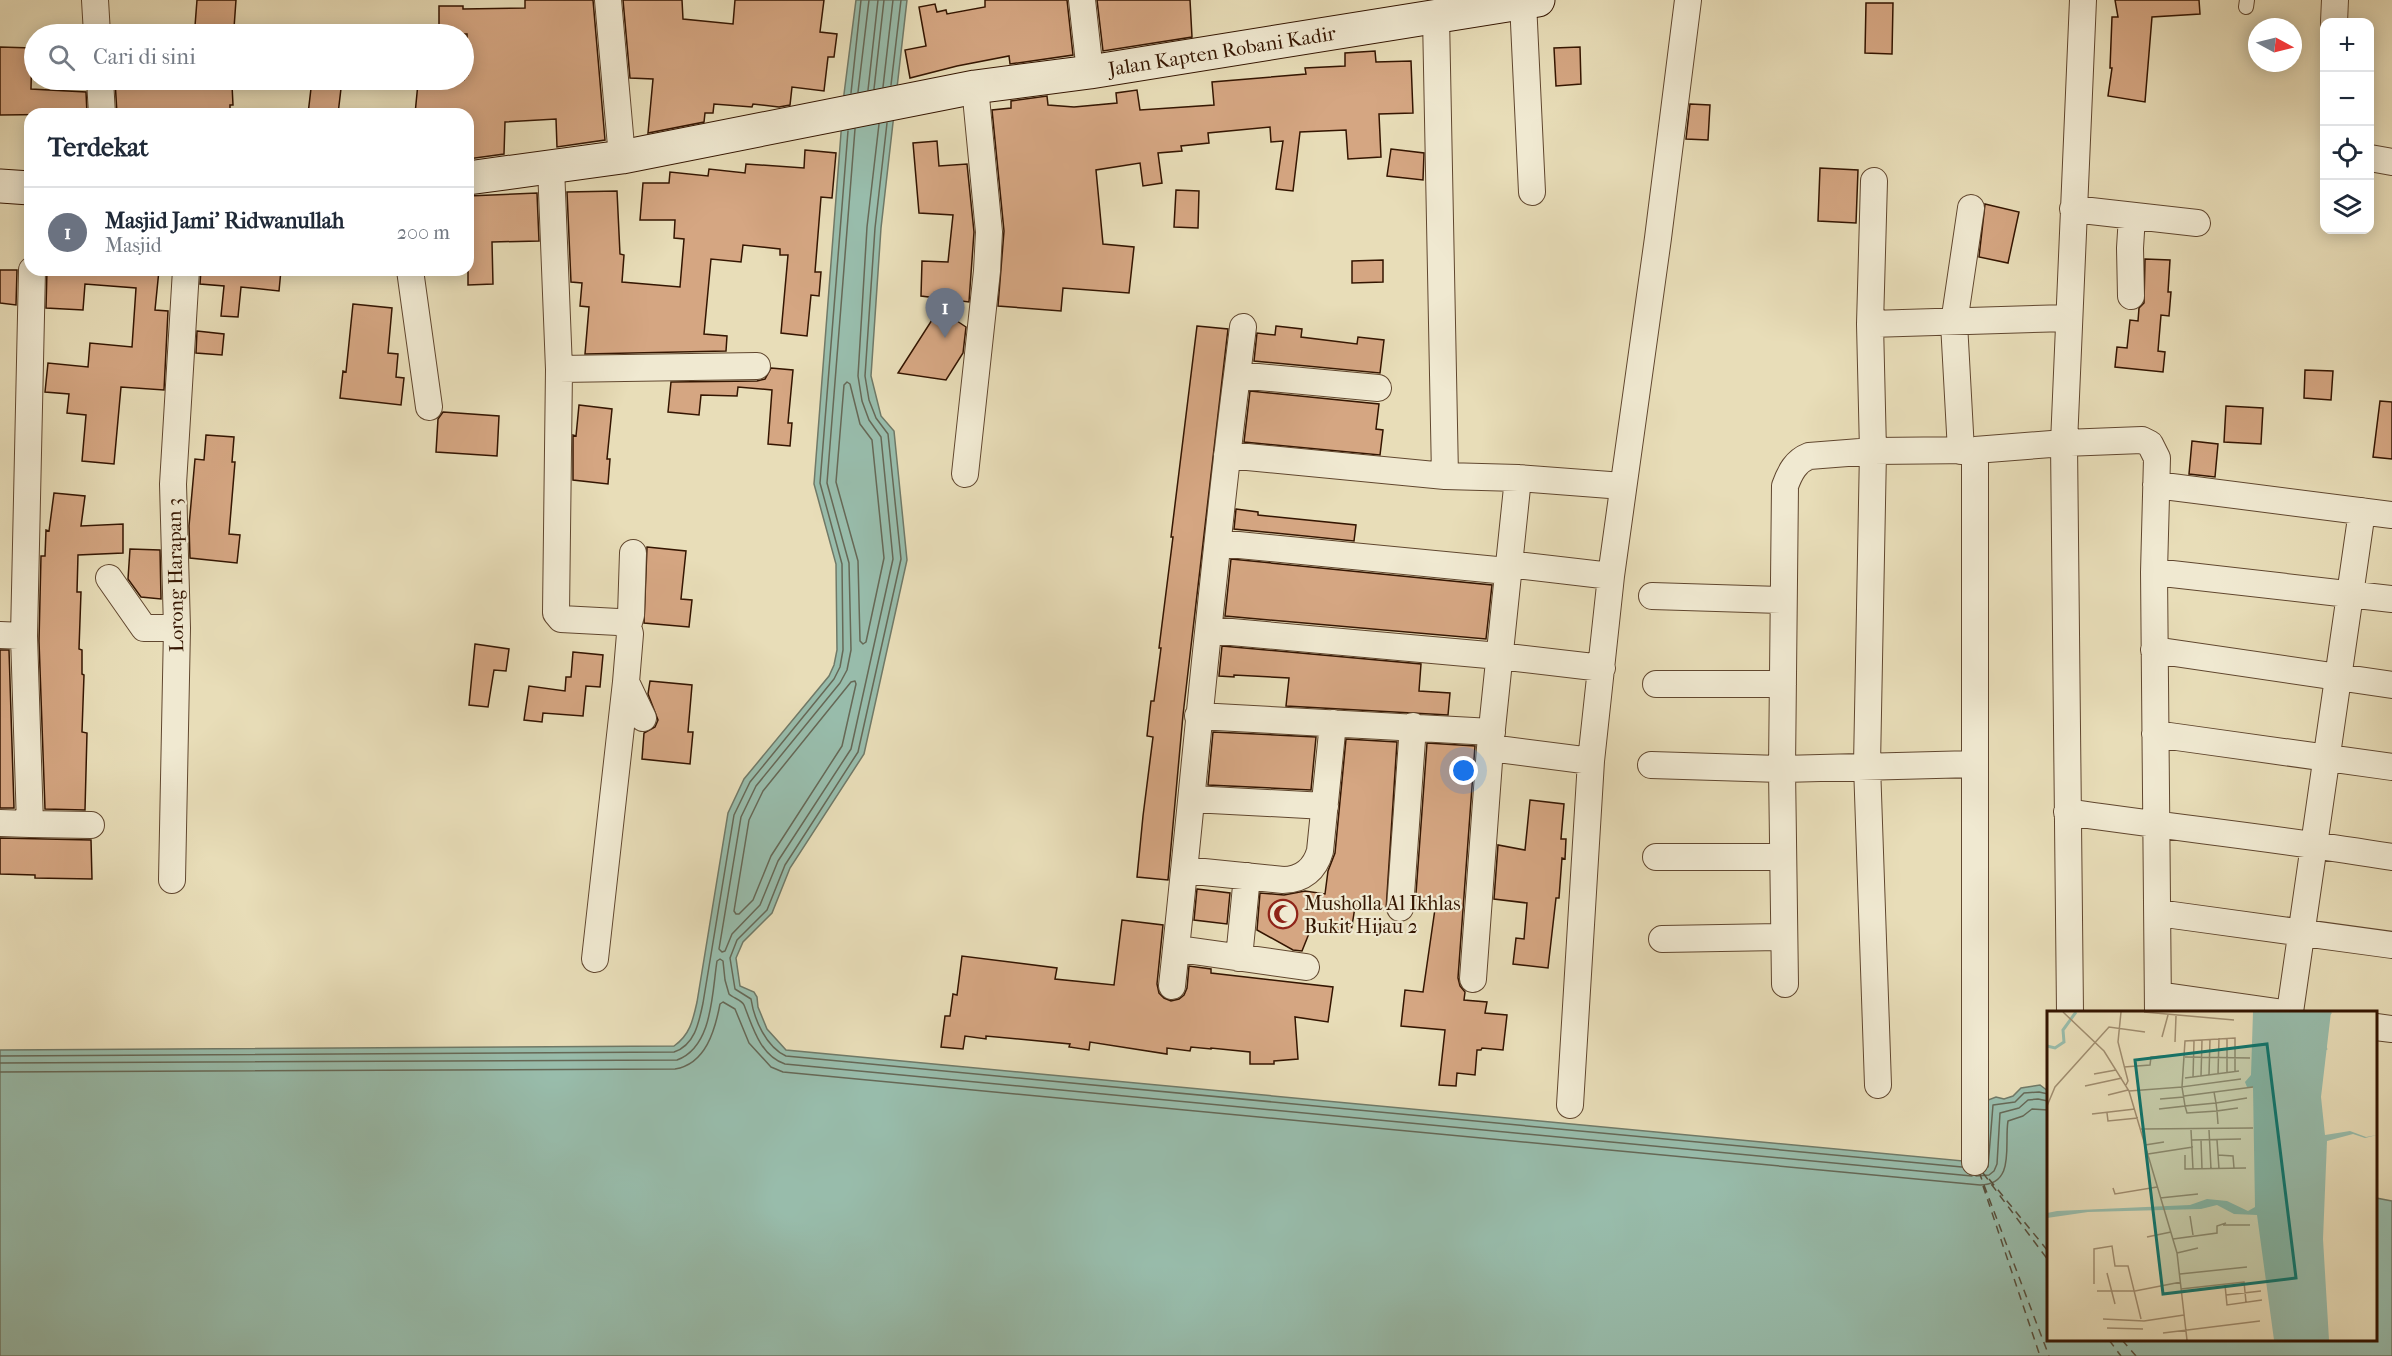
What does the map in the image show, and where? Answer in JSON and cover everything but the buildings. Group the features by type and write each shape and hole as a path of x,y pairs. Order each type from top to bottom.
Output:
{"main road":[{"name":"Jalan Kapten Robani Kadir","path":"474,177 622,157 975,87 1090,72 1308,35 1531,1"},
{"path":"0,186 24,188"}],"street":[{"path":"95,0 96,24"},
{"path":"608,0 622,157"},
{"path":"1082,0 1090,72"},
{"path":"1570,1105 1591,761 1611,576 1688,0"},
{"path":"2070,1011 2064,443 2083,0"},
{"path":"2334,18 2335,0"},
{"path":"1531,1 1532,192"},
{"path":"1436,17 1445,476"},
{"path":"965,474 987,272 989,232 975,87"},
{"path":"101,90 102,108"},
{"path":"2374,159 2392,162"},
{"path":"550,167 559,369 556,613 561,619 618,622 628,626"},
{"path":"1874,181 1870,324 1873,452 1867,765 1878,1085"},
{"path":"1971,208 1954,323 1968,450 1974,764 1975,1162"},
{"path":"2073,209 2198,223"},
{"path":"2132,216 2130,248 2132,296"},
{"path":"30,824 12,636 32,276"},
{"name":"Lorong Harapan 3","path":"172,880 177,628 173,484 186,276"},
{"path":"411,276 429,407"},
{"path":"1870,324 2068,318"},
{"path":"1172,986 1192,799 1198,716 1243,327"},
{"path":"559,369 757,366"},
{"path":"1237,375 1378,388"},
{"path":"1785,984 1782,769 1783,600 1785,486 1793,468 1801,459 1809,456 2142,440 2150,444 2157,458 2154,650 2158,1004 2262,1011"},
{"path":"1227,455 1445,476 1518,478 1623,486"},
{"path":"1473,979 1491,740 1518,478"},
{"path":"2156,485 2392,515"},
{"path":"2290,1011 2362,512"},
{"path":"1218,543 1611,576"},
{"path":"595,959 626,682 633,553"},
{"path":"2154,572 2392,599"},
{"path":"109,578 144,628 177,628"},
{"path":"1652,596 1783,600"},
{"path":"1209,630 1499,656 1602,668"},
{"path":"2154,650 2392,686"},
{"path":"626,682 643,718"},
{"path":"1656,684 1783,684"},
{"path":"1198,716 1413,726 1591,761"},
{"path":"1184,870 1290,880 1305,875 1316,863 1325,806 1333,723"},
{"path":"1400,908 1413,726"},
{"path":"2155,734 2392,767"},
{"path":"1651,765 1782,769 1974,764"},
{"path":"1192,799 1325,806"},
{"path":"2067,812 2316,844 2392,857"},
{"path":"0,823 91,825"},
{"path":"1656,857 1783,857"},
{"path":"1239,958 1247,876"},
{"path":"2158,914 2392,945"},
{"path":"1662,939 1784,937"},
{"path":"1186,951 1306,967"},
{"path":"2377,1027 2392,1029"}],"water":[{"path":"856,0 907,0 881,228 871,376 881,416 894,431 907,560 864,754 790,868 772,913 743,942 736,958 740,986 754,992 767,1029 786,1050 1984,1163 1985,1107 1988,1100 1996,1097 2004,1099 2013,1096 2021,1088 2040,1085 2047,1090 2047,1341 2377,1341 2377,1198 2392,1201 2392,1356 0,1356 0,1050 674,1046 684,1037 692,1021 697,1002 728,813 744,779 829,676 837,650 836,564 814,484 844,94"}],"ferry route":[{"path":"1979,1172 2049,1356"},
{"path":"1983,1173 2047,1259"},
{"path":"1989,1179 2047,1250"},
{"path":"1983,1186 2040,1356"},
{"path":"2110,1341 2121,1356"},
{"path":"2123,1341 2136,1356"}],"place":[{"name":"Masjid Jami' Ridwanullah","path":"945,338"},
{"name":"Musholla Al Ikhlas Bukit Hijau 2","path":"1283,914"}]}
